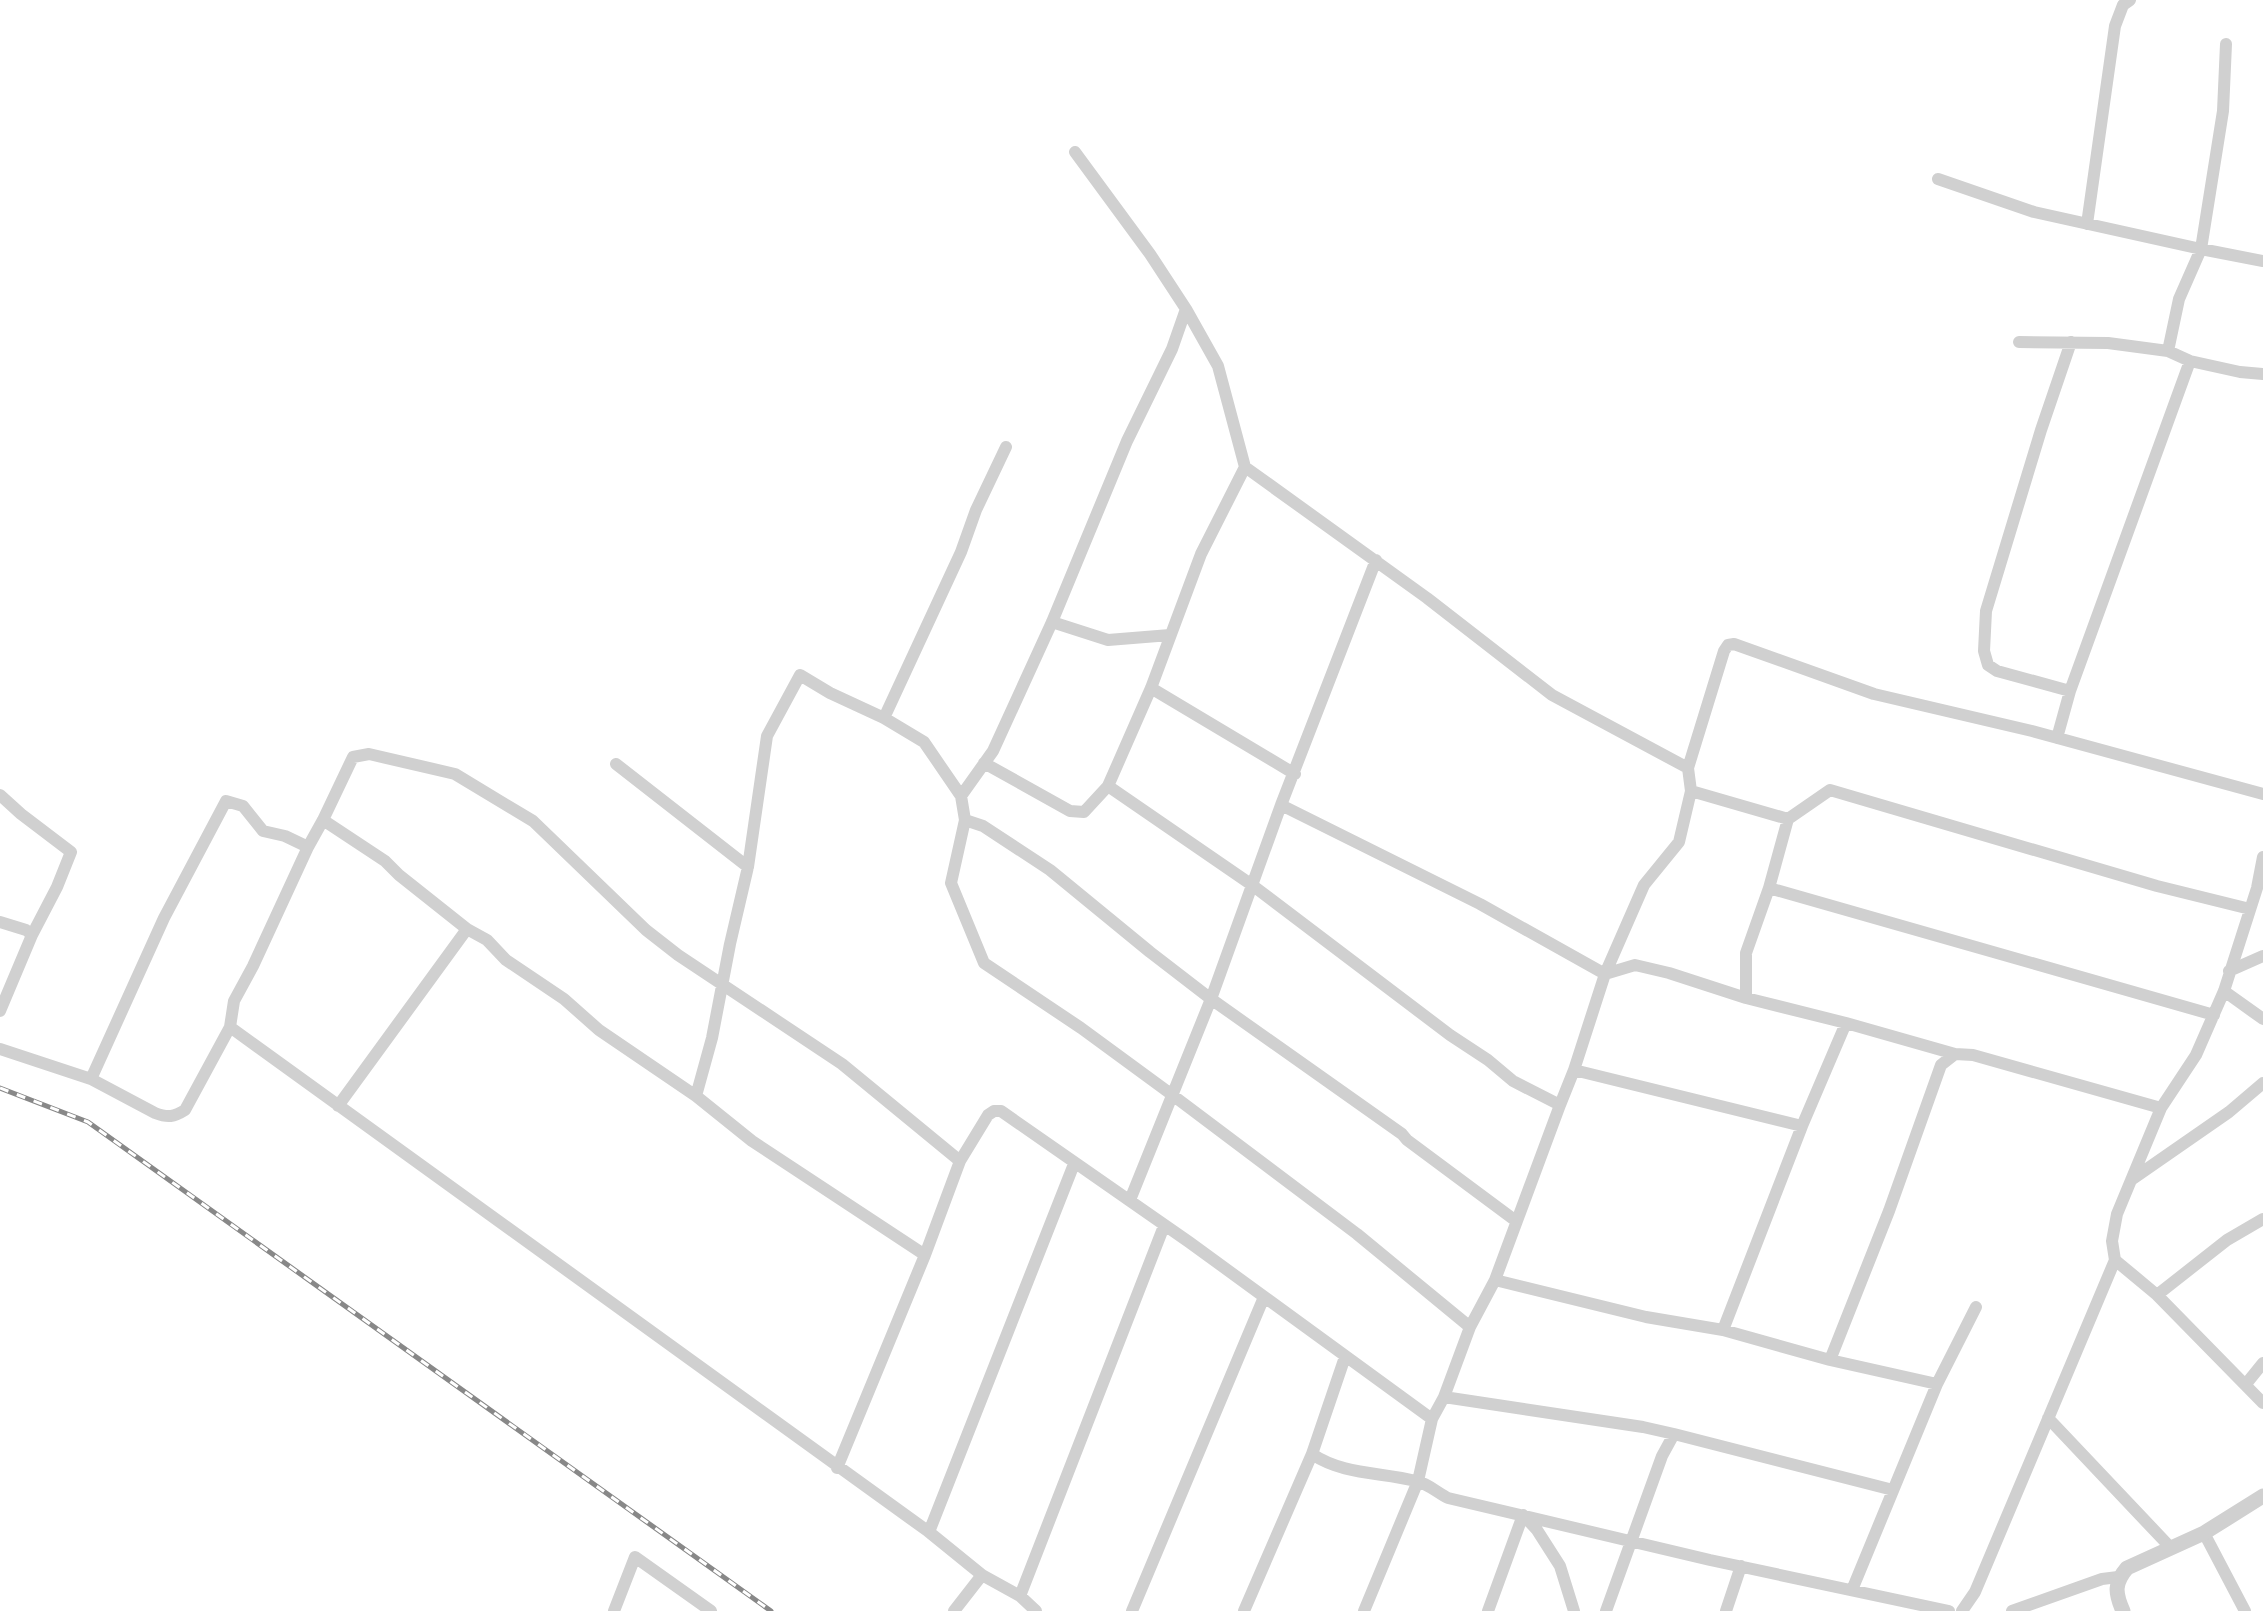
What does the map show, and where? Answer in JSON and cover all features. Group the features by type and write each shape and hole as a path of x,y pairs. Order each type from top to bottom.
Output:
{"street":[{"path":"2088,224 2115,26 2123,5 2130,0"},
{"path":"2168,351 2179,299 2201,249 2223,111 2226,44"},
{"path":"1075,152 1150,254 1186,309 1218,366 1245,467 1376,560 1552,695 1688,768"},
{"path":"1938,179 2034,212 2263,261"},
{"path":"961,796 993,751 1052,622 1127,441 1172,349 1186,309"},
{"path":"2019,342 2108,343 2168,351 2190,361 2240,372 2263,374"},
{"path":"2070,691 1997,671 1988,665 1984,651 1986,611 2041,430 2071,342"},
{"path":"2057,738 2070,691 2190,361"},
{"path":"884,718 961,552 976,510 1006,447"},
{"path":"984,763 1070,811 1084,812 1108,786 1151,688 1201,554 1245,467"},
{"path":"1130,1200 1211,999 1281,805 1295,774 1376,560"},
{"path":"1052,622 1108,640 1170,635"},
{"path":"1364,1611 1418,1481 1432,1419 1444,1396 1470,1327 1495,1280 1574,1070 1605,974 1644,885 1679,842 1691,790 1688,768 1724,651 1728,645 1734,644 1874,694 2057,738 2263,794"},
{"path":"696,1096 712,1038 748,867 767,736 800,675 830,693 884,718 924,742 961,796 965,820 951,883 984,963 1081,1028 1171,1094 1356,1234 1470,1327"},
{"path":"1151,688 1295,774"},
{"path":"0,1049 91,1079 166,1117 175,1117 185,1110 230,1027 234,1001 353,757 369,754 455,774 532,821 645,930 678,955 842,1064 960,1161"},
{"path":"616,764 748,867"},
{"path":"1108,786 1252,885 1450,1035 1488,1060 1512,1081 1560,1105"},
{"path":"1691,790 1788,819"},
{"path":"1746,998 1746,952 1769,888 1788,819 1830,790 2157,886 2250,909"},
{"path":"0,795 70,852 57,887 32,935 0,1011"},
{"path":"91,1079 164,918 226,801 243,806 263,831 285,836 308,848"},
{"path":"1281,805 1480,904 1605,974 1635,965 1669,973 1746,998 1955,1054 1973,1055 2161,1108"},
{"path":"323,820 385,861 399,875 467,929 487,940 506,960 564,999 599,1030 696,1096 752,1141 925,1255"},
{"path":"965,820 983,826 1050,870 1211,999 1402,1134 1516,1221"},
{"path":"1962,1611 1975,1592 2115,1260 2112,1241 2117,1214 2130,1180 2161,1108 2196,1055 2224,991 2250,909 2263,857"},
{"path":"1769,888 2214,1015"},
{"path":"0,922 18,927 32,935"},
{"path":"338,1106 467,929"},
{"path":"2229,971 2263,956"},
{"path":"2224,991 2263,1019"},
{"path":"1723,1330 1802,1126 1846,1023"},
{"path":"230,1027 837,1468 929,1532 982,1575 1020,1596 1036,1611"},
{"path":"1830,1360 1889,1210 1941,1065 1955,1054"},
{"path":"1574,1070 1802,1126"},
{"path":"2130,1180 2229,1112 2263,1083"},
{"path":"837,1468 925,1255 960,1161 988,1115 994,1111 1000,1111 1074,1164 1130,1200 1432,1419"},
{"path":"929,1532 1074,1164"},
{"path":"2157,1295 2227,1240 2263,1219"},
{"path":"1020,1596 1164,1226"},
{"path":"2115,1260 2157,1295 2263,1403"},
{"path":"1495,1280 1646,1317 1723,1330 1830,1360 1937,1384"},
{"path":"1132,1611 1263,1297"},
{"path":"1852,1590 1937,1384 1976,1307"},
{"path":"1244,1611 1312,1454 1345,1357"},
{"path":"2246,1384 2263,1363"},
{"path":"1444,1396 1643,1427 1893,1490"},
{"path":"2048,1419 2171,1548"},
{"path":"1606,1611 1662,1456 1674,1434"},
{"path":"1312,1454 1323,1462 1358,1472 1418,1481 1448,1498 1741,1566 1949,1611"},
{"path":"2123,1611 2116,1590 2118,1577 2127,1568 2204,1533 2263,1496"},
{"path":"1488,1611 1523,1515"},
{"path":"1523,1515 1537,1530 1560,1566 1575,1611"},
{"path":"2204,1533 2245,1611"},
{"path":"614,1611 635,1557 711,1611"},
{"path":"1726,1611 1741,1566"},
{"path":"954,1611 982,1575"},
{"path":"2012,1611 2102,1579 2118,1577"}],"railway":[{"path":"0,1088 88,1122 771,1611"}]}
